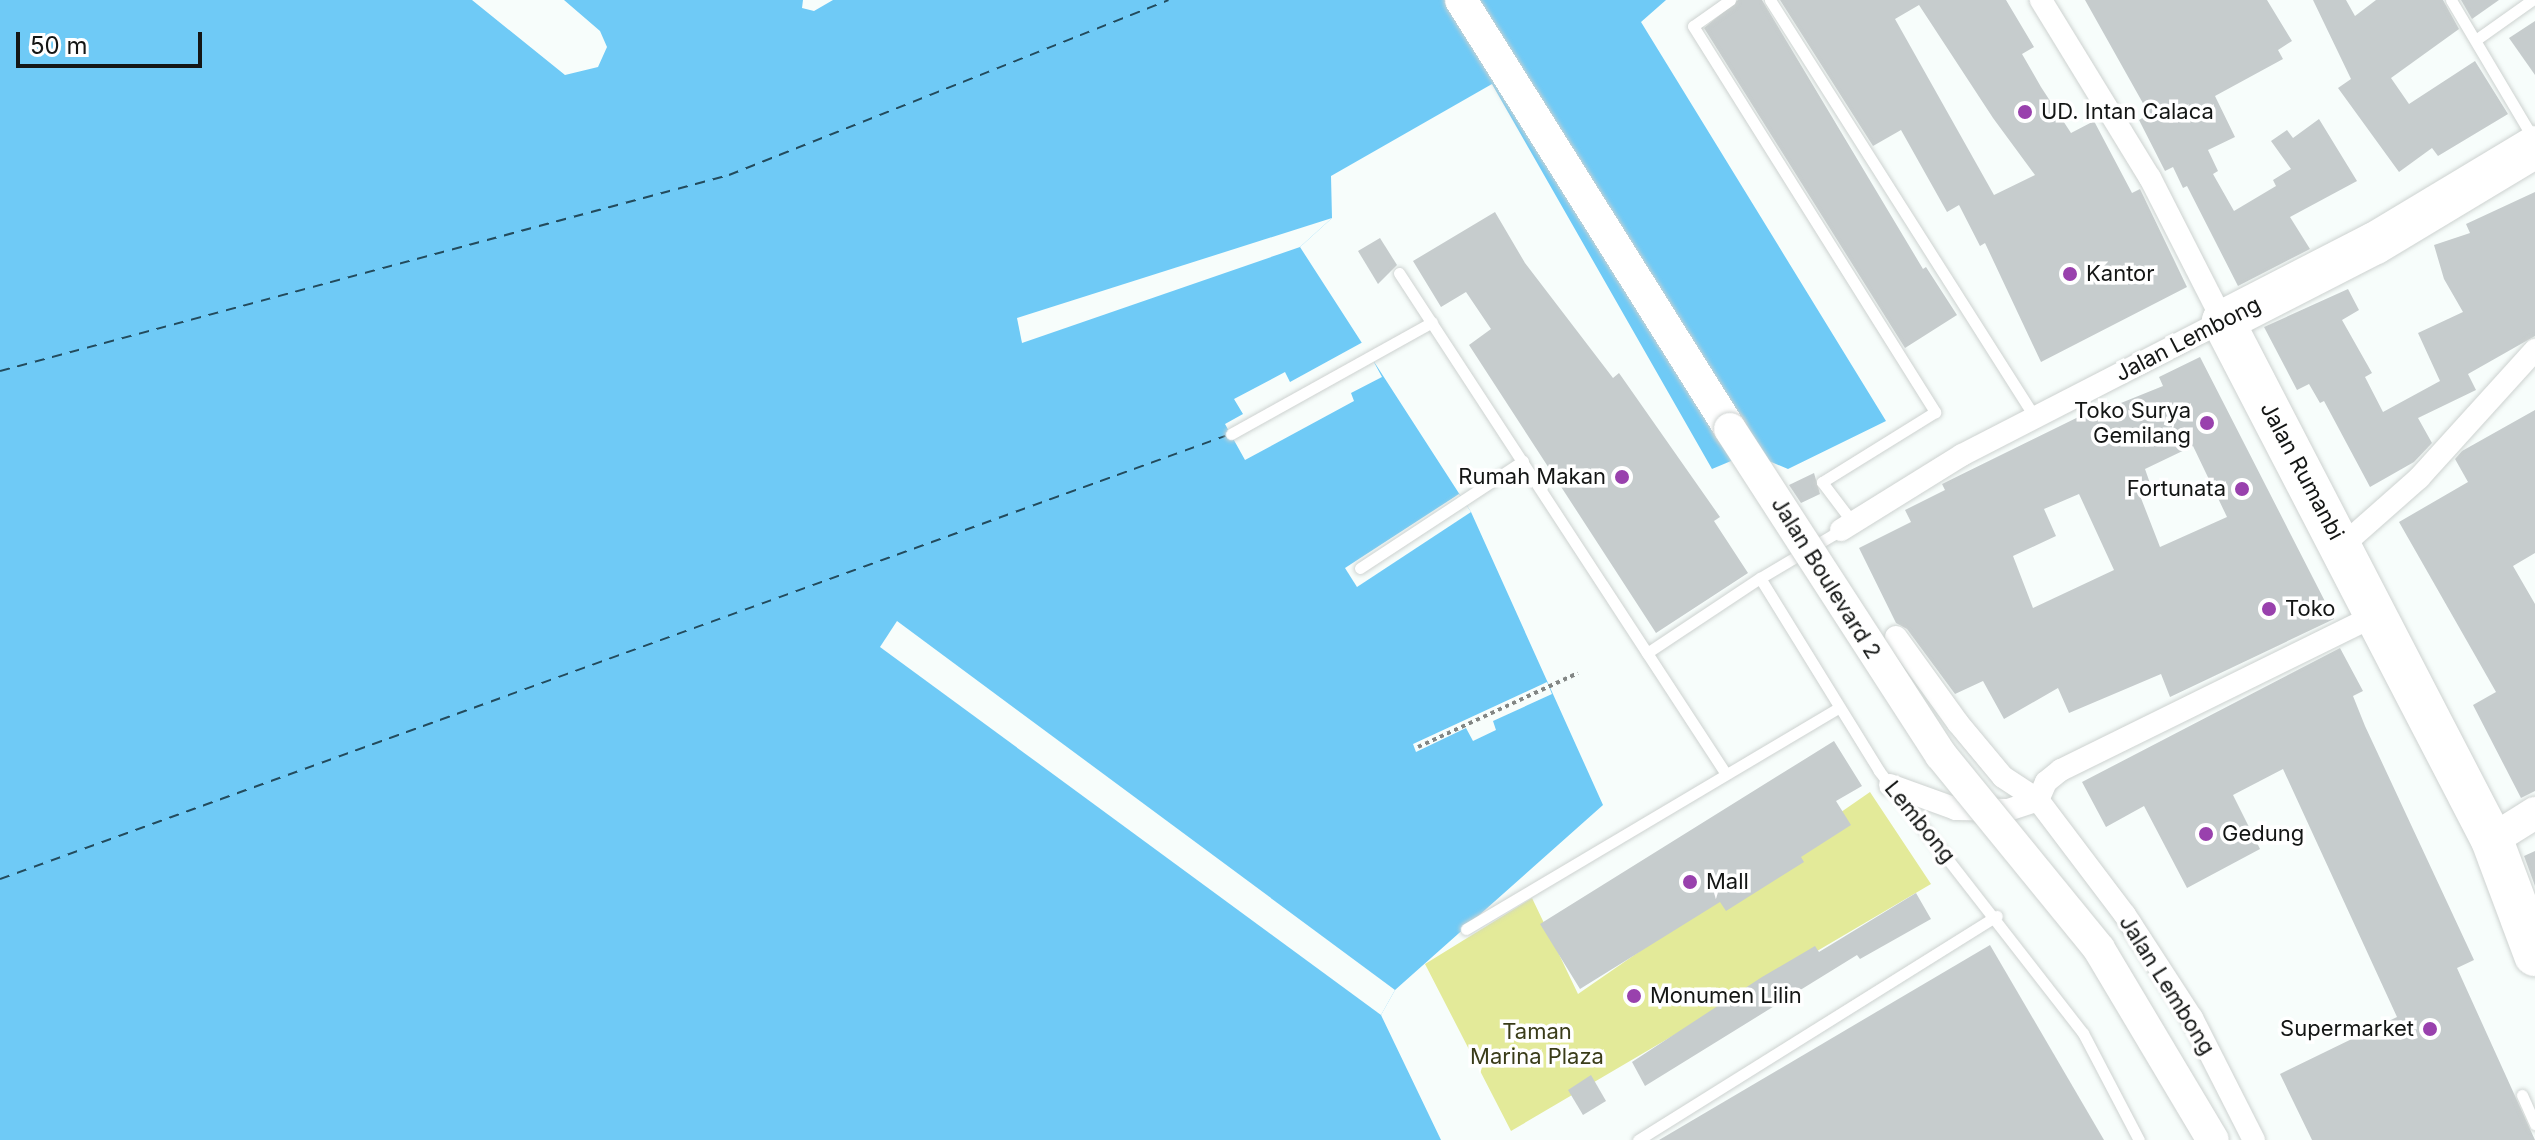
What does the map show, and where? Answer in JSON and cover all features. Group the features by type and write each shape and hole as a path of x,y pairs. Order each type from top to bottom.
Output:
{"highway":[{"name":"Jalan Lembong","path":"2223,321 2375,243 2535,144"},
{"name":"Jalan Rumanbi","path":"2223,321 2492,840 2535,955"}],"main road":[{"name":"Jalan Boulevard 2","path":"1461,0 1882,669 1941,755 2099,949 2213,1140"},
{"path":"2492,840 2535,813"}],"street":[{"name":"Jalan Rumanbi","path":"2041,0 2150,178 2223,321"},
{"name":"Jalan Lembong","path":"1847,527 2034,416 2223,321"},
{"path":"2342,546 2419,478 2535,350"},
{"path":"1890,785 1956,809 2008,810 2038,800 2046,782 2061,770 2376,615"},
{"path":"1896,637 2003,777 2038,800"},
{"name":"Jalan Lembong","path":"2038,800 2175,988 2254,1140"}],"lane":[{"path":"1647,653 1760,578 1847,527 1822,482 1935,412 1693,26 1730,0"},
{"path":"1770,0 2034,416"},
{"path":"2451,0 2477,39 2535,144"},
{"path":"2477,39 2532,0"},
{"path":"1399,273 1726,774"},
{"path":"1231,434 1432,322"},
{"path":"1360,568 1523,461"},
{"name":"Lembong","path":"1760,578 1838,708 1890,785 1997,916 2083,1033 2139,1140"},
{"path":"1466,929 1838,708"},
{"path":"1638,1140 1997,916"},
{"path":"2522,1095 2535,1124"}],"path":[{"path":"1418,747 1578,673"}],"green space":[{"name":"Taman Marina Plaza","path":"1870,792 1931,884 1511,1131 1425,964 1532,898 1578,994"}],"water":[{"path":"0,0 472,0 565,75 598,67 607,47 600,31 564,0 803,0 802,8 814,11 833,0 1666,0 1641,22 1886,421 1788,469 1750,453 1712,469 1492,84 1331,176 1332,218 1300,247 1471,512 1603,805 1395,990 1381,1015 1441,1140 0,1140"}],"pier":[{"path":"1332,218 1300,247 1022,343 1017,318"},
{"path":"1363,342 1382,377 1351,393 1354,401 1245,460 1225,424 1243,414 1234,399 1285,372 1290,382"},
{"path":"1459,494 1471,512 1357,587 1345,568"},
{"path":"897,621 1395,990 1381,1015 880,647"},
{"path":"1547,682 1552,694 1493,721 1496,730 1473,741 1466,728 1416,752 1413,744"}],"building":[{"path":"1738,0 1762,0 1923,269 1926,267 1957,315 1905,348 1704,28"},
{"path":"1780,0 2006,0 2034,47 2022,54 2041,87 2071,133 2094,121 2132,193 2140,189 2187,287 2041,362 1985,243 1980,246 1959,205 1947,212 1901,130 1873,146","holes":["1919,5 1993,118 2035,175 1994,195 1895,19"]},
{"path":"2085,0 2267,0 2292,41 2278,50 2283,59 2215,96 2235,137 2208,150 2218,171 2213,174 2234,211 2276,186 2273,180 2291,169 2271,141 2287,130 2293,138 2319,119 2357,181 2290,217 2310,249 2238,286 2187,186 2183,188 2173,167 2165,171 2139,120 2149,114"},
{"path":"2313,0 2346,0 2355,16 2376,0 2443,0 2459,29 2391,78 2409,104 2475,61 2508,114 2438,156 2432,148 2399,172 2338,88 2351,79"},
{"path":"2461,0 2499,0 2472,19"},
{"path":"2535,21 2535,75 2509,38"},
{"path":"2535,192 2535,336 2468,374 2476,390 2418,418 2432,443 2414,462 2370,487 2324,401 2320,403 2309,384 2297,390 2264,327 2348,289 2359,310 2342,320 2372,373 2365,377 2383,412 2440,381 2418,333 2463,312 2444,279 2434,245 2470,233 2466,224"},
{"path":"1495,212 1525,263 1613,378 1619,373 1720,517 1714,521 1748,573 1656,633 1469,345 1491,329 1466,292 1441,307 1413,261"},
{"path":"1380,238 1397,265 1378,284 1358,251"},
{"path":"2200,357 2334,619 2170,697 2161,674 2069,713 2058,688 2004,719 1983,681 1955,694 1907,629 1896,623 1859,548 1911,522 1905,510 1945,490 1942,484 2109,402 2111,407 2163,386 2159,377","holes":["2193,446 2227,517 2160,547 2139,493 2152,489 2145,469","2079,494 2114,570 2033,608 2013,556 2056,536 2044,509"]},
{"path":"2535,410 2535,553 2513,566 2535,604 2535,791 2521,798 2473,705 2496,692 2399,522 2468,482 2455,459 2462,451"},
{"path":"1814,473 1820,494 1801,503 1789,485"},
{"path":"2340,648 2363,691 2353,696 2365,726 2474,960 2457,968 2535,1140 2312,1140 2280,1074 2397,1017 2283,769 2233,795 2260,849 2187,888 2144,806 2106,827 2082,782"},
{"name":"Mall","path":"1834,741 1862,786 1836,801 1851,825 1801,857 1804,862 1726,911 1720,902 1580,989 1540,924"},
{"path":"2535,851 2535,886 2524,856"},
{"path":"1916,893 1931,919 1860,959 1857,955 1645,1086 1632,1062 1762,977 1815,946 1819,952"},
{"path":"1990,945 2104,1140 1659,1140"},
{"path":"1591,1075 1606,1101 1583,1115 1568,1090"}],"ferry route":[{"path":"0,371 729,175 1168,0"},
{"path":"0,879 1225,436"}],"place":[{"name":"UD. Intan Calaca","path":"2025,112"},
{"name":"Kantor","path":"2070,274"},
{"name":"Toko Surya Gemilang","path":"2207,423"},
{"name":"Rumah Makan","path":"1622,477"},
{"name":"Fortunata","path":"2242,489"},
{"name":"Toko","path":"2269,609"},
{"name":"Gedung","path":"2206,834"},
{"name":"Mall","path":"1690,882"},
{"name":"Monumen Lilin","path":"1634,996"},
{"name":"Supermarket","path":"2430,1029"}]}
